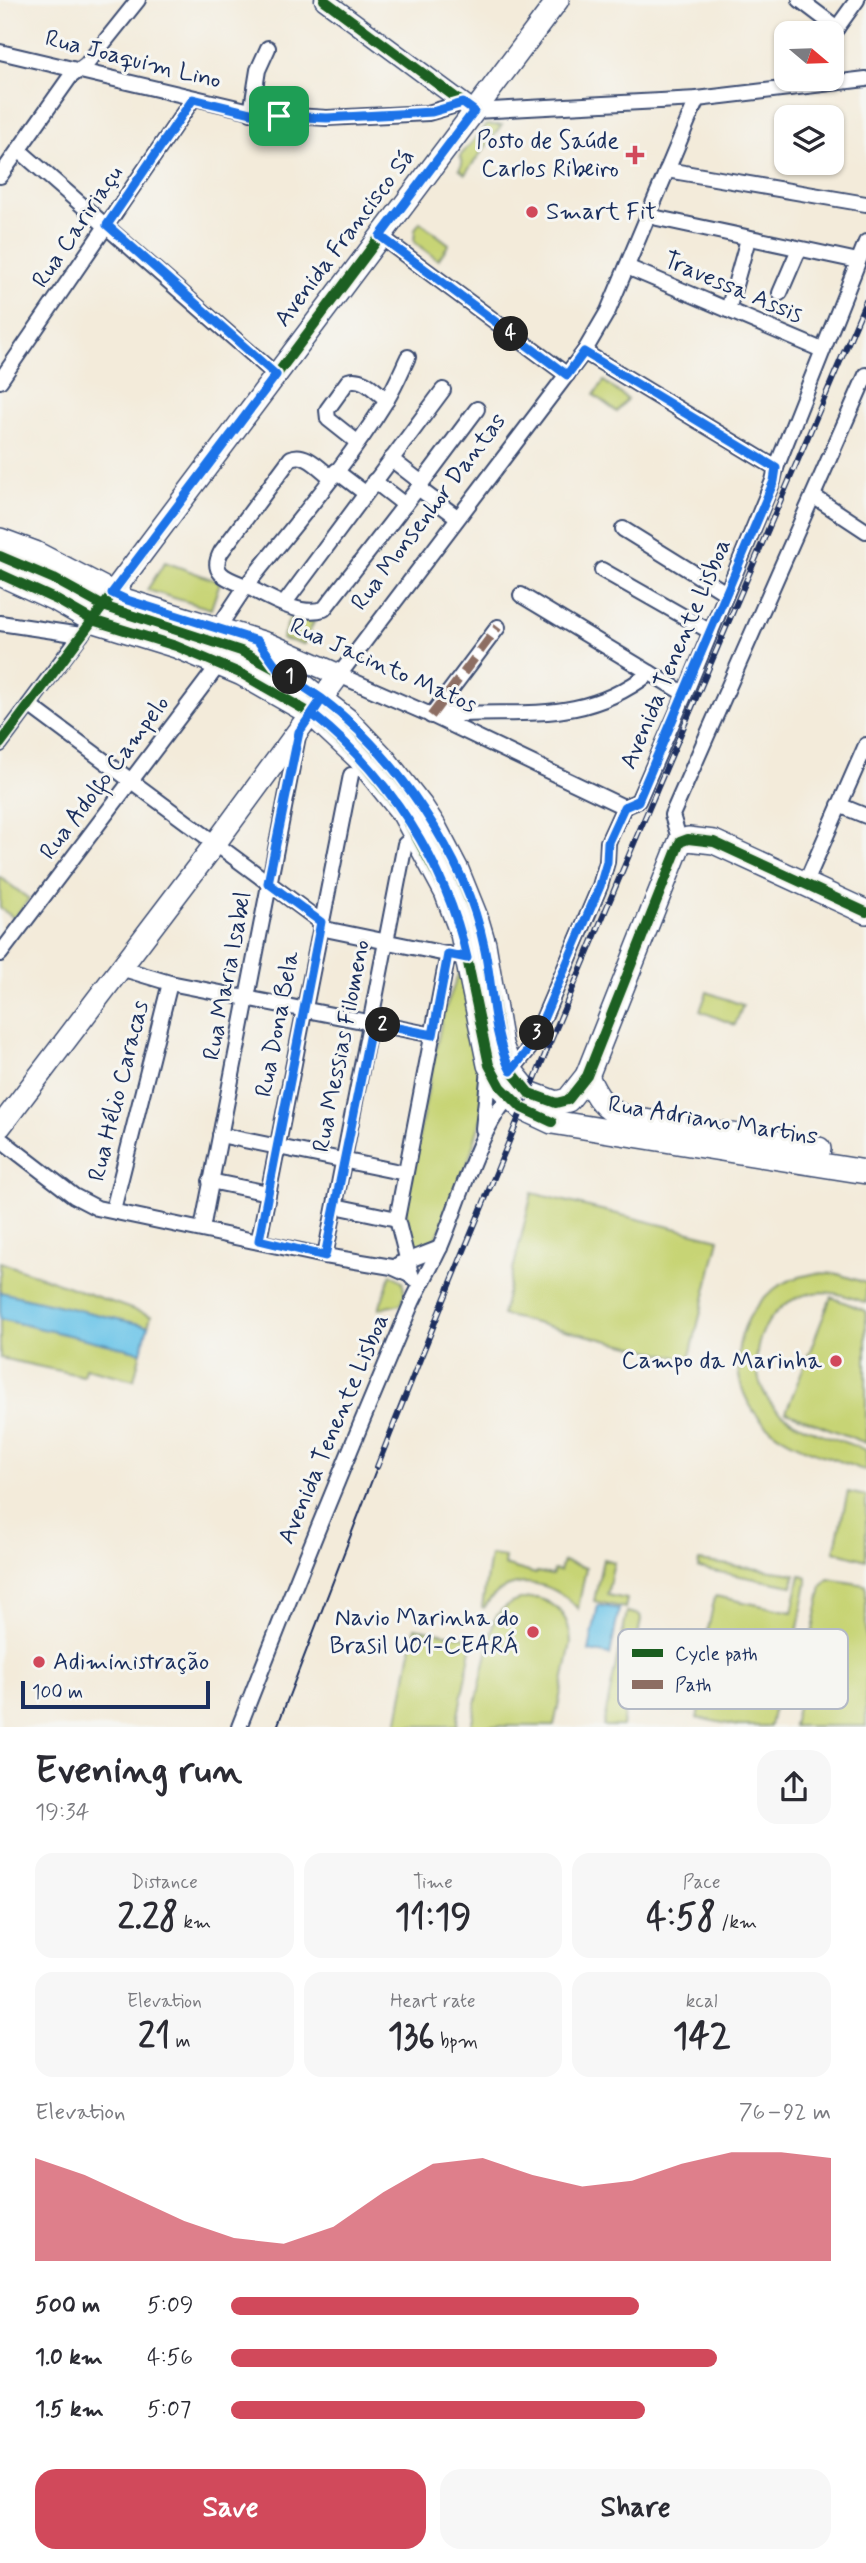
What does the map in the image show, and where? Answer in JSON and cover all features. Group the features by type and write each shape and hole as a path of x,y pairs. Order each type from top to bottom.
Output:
{"main road":[{"name":"Avenida Francisco Sá","path":"97,613 380,236 468,107 558,0"},
{"path":"0,540 35,553 97,613"},
{"path":"0,556 54,579 97,613 220,642 279,670"},
{"path":"0,574 57,600 97,613 220,663 267,687 311,715 359,758 404,814 446,892 462,934 458,956 500,1068 529,1093 556,1103 568,1100 587,1076 680,842 688,839 714,842 866,912"},
{"name":"Rua Jacinto Matos","path":"97,613 127,600 258,641 339,675"},
{"path":"258,641 311,715 346,719 404,783 434,826 477,917 501,1045 501,1087 510,1097"},
{"name":"Rua Monsenhor Dantas","path":"0,1127 215,844 339,675"},
{"name":"Rua Adriano Martins","path":"587,1076 602,1104 626,1118 848,1154 866,1164"},
{"name":"Rua Adriano Martins","path":"510,1097 522,1108 552,1122 866,1172"}],"street":[{"path":"0,176 70,78 86,65 138,0"},
{"path":"324,0 468,107"},
{"path":"800,0 822,21"},
{"path":"842,21 857,0"},
{"path":"251,113 258,70 268,48"},
{"name":"Rua Joaquim Lino","path":"0,52 80,69 251,113 327,118 432,112 468,107 697,99 774,88"},
{"name":"Rua Joaquim Lino","path":"844,81 866,79"},
{"name":"Rua Caririaçu","path":"0,382 193,99"},
{"name":"Rua Monsenhor Dantas","path":"339,675 584,352 608,311 697,99"},
{"path":"20,150 276,375"},
{"path":"667,170 866,204"},
{"path":"648,216 858,261"},
{"path":"380,236 567,375"},
{"path":"728,310 747,239"},
{"name":"Avenida Tenente Lisboa","path":"479,1151 485,1112 500,1068 532,1045 600,886 607,862 608,842 624,807 638,801 685,694 774,481 776,468 866,242"},
{"path":"780,293 799,249"},
{"name":"Travessa Assis","path":"627,267 822,350"},
{"path":"584,352 776,468"},
{"path":"218,628 246,586 387,400 408,357"},
{"path":"680,842 673,815 866,375"},
{"path":"357,442 328,419 327,410 352,379 363,382 387,400"},
{"path":"284,604 443,390"},
{"path":"405,505 297,456 287,462 216,561 216,567 219,572 284,604 309,612 324,609 405,505 477,409"},
{"path":"391,459 457,517"},
{"path":"813,496 866,531"},
{"path":"623,529 726,593"},
{"path":"602,570 711,632"},
{"path":"521,595 685,694"},
{"path":"0,622 97,613"},
{"name":"Avenida Francisco Sá","path":"0,744 5,728 29,705 97,613"},
{"path":"432,716 498,627"},
{"name":"Rua Adolfo Campelo","path":"0,954 220,663"},
{"path":"432,716 547,713 573,709 616,695 650,673"},
{"name":"Rua Jacinto Matos","path":"339,675 624,807"},
{"path":"29,705 268,883 320,925 385,942 458,956 433,1035 397,1220 412,1276 410,1306"},
{"name":"Rua Maria Isabel","path":"202,1229 268,883 311,715"},
{"path":"804,884 866,745"},
{"name":"Rua Dona Bela","path":"259,1240 351,775"},
{"path":"839,805 866,816"},
{"name":"Rua Messias Filomeno","path":"325,1256 405,844"},
{"path":"120,968 247,999 433,1035"},
{"name":"Rua Hélio Caracas","path":"113,1210 170,982"},
{"name":"Avenida Tenente Lisboa","path":"239,1727 309,1546 410,1306 440,1248 492,1119 510,1097"},
{"path":"220,1135 405,1173"},
{"path":"0,1139 86,1204 325,1256 392,1267 412,1276"},
{"path":"210,1181 268,1193"},
{"path":"335,1206 397,1220"},
{"path":"392,1267 440,1248"}],"green space":[{"path":"487,125 502,125 465,174 459,169 462,165 460,156"},
{"path":"420,222 449,244 438,260 414,242 415,229"},
{"path":"604,381 627,399 617,412 594,395"},
{"path":"165,562 220,582 211,609 147,590"},
{"path":"292,612 314,622 304,644 282,639"},
{"path":"0,877 29,899 14,918 0,908"},
{"path":"462,964 484,1080 482,1116 463,1179 435,1241 414,1252 405,1207 442,1018"},
{"path":"707,992 743,1005 735,1025 700,1011"},
{"path":"532,1193 719,1239 689,1360 502,1315"},
{"path":"0,1262 151,1316 148,1326 0,1292"},
{"path":"817,1273 838,1274 866,1283 866,1303 827,1292 795,1299 780,1308 768,1322 761,1338 757,1373 763,1390 781,1414 804,1427 866,1450 866,1471 778,1435 754,1411 744,1394 739,1375 741,1336 749,1317 761,1301 786,1282"},
{"path":"391,1274 402,1281 405,1294 401,1304 379,1309"},
{"name":"Campo da Marinha","path":"831,1297 866,1311 866,1443 786,1412"},
{"path":"0,1319 141,1352 134,1380 85,1368 83,1376 0,1358"},
{"path":"848,1492 866,1496 866,1560 834,1551"},
{"path":"490,1555 505,1557 504,1565 536,1574 552,1575 554,1570 560,1571 563,1561 586,1568 578,1609 556,1591 530,1583 505,1588 482,1607"},
{"path":"603,1559 614,1562 607,1595 627,1599 625,1608 594,1601"},
{"path":"699,1561 795,1574 792,1586 698,1568"},
{"path":"800,1575 807,1578 807,1583 798,1629 708,1629 715,1596 792,1612"},
{"path":"828,1579 866,1585 866,1726 793,1726 797,1709 848,1709 848,1629 813,1629 822,1586"},
{"path":"537,1598 558,1609 566,1620 570,1635 571,1643 554,1726 471,1726 494,1620 502,1609 512,1603"},
{"path":"627,1612 640,1615 639,1629 623,1629"},
{"path":"415,1628 473,1639 456,1726 397,1726"},
{"path":"618,1655 618,1709 625,1709 622,1726 603,1726"},
{"path":"699,1709 773,1709 770,1726 739,1726 697,1718"}],"water":[{"path":"0,1292 148,1326 141,1352 0,1319"},
{"path":"598,1605 619,1609 610,1655 589,1651"}],"tram line":[{"path":"277,1727 377,1467"}],"railway":[{"path":"377,1467 556,1028 866,301"}],"marked path":[{"path":"431,716 498,627"}],"cycle path":[{"path":"0,744 474,111 324,0"},
{"path":"0,556 54,579 103,606 241,651 296,680 346,719 384,759 421,806 457,870 484,944 501,1045 511,1071 529,1093 556,1103 568,1100 587,1076 680,842 688,839 714,842 866,912"},
{"path":"0,574 57,600 92,620 176,646 242,674 312,714 359,758 404,814 446,892 462,934 489,1065 501,1087 522,1108 552,1122"}],"place":[{"name":"Posto de Saúde Carlos Ribeiro","path":"635,155"},
{"name":"Smart Fit","path":"532,212"},
{"name":"Campo da Marinha","path":"836,1361"},
{"name":"Navio Marinha do Brasil U01-CEARÁ","path":"533,1632"},
{"name":"Adiministração","path":"39,1662"}],"route":[{"path":"279,116 251,113 193,99 107,225 276,375 112,593 258,641 279,670 322,699 299,732 268,883 321,922 259,1240 325,1256 372,1023 433,1035 448,954 467,958 462,934 446,892 434,865 404,814 359,758 312,714 322,699 346,719 404,783 434,826 477,917 501,1045 511,1071 532,1045 600,886 607,862 608,842 624,807 638,801 774,481 776,468 584,352 567,375 380,236 474,111 463,103 432,112 327,118 279,116"}]}
